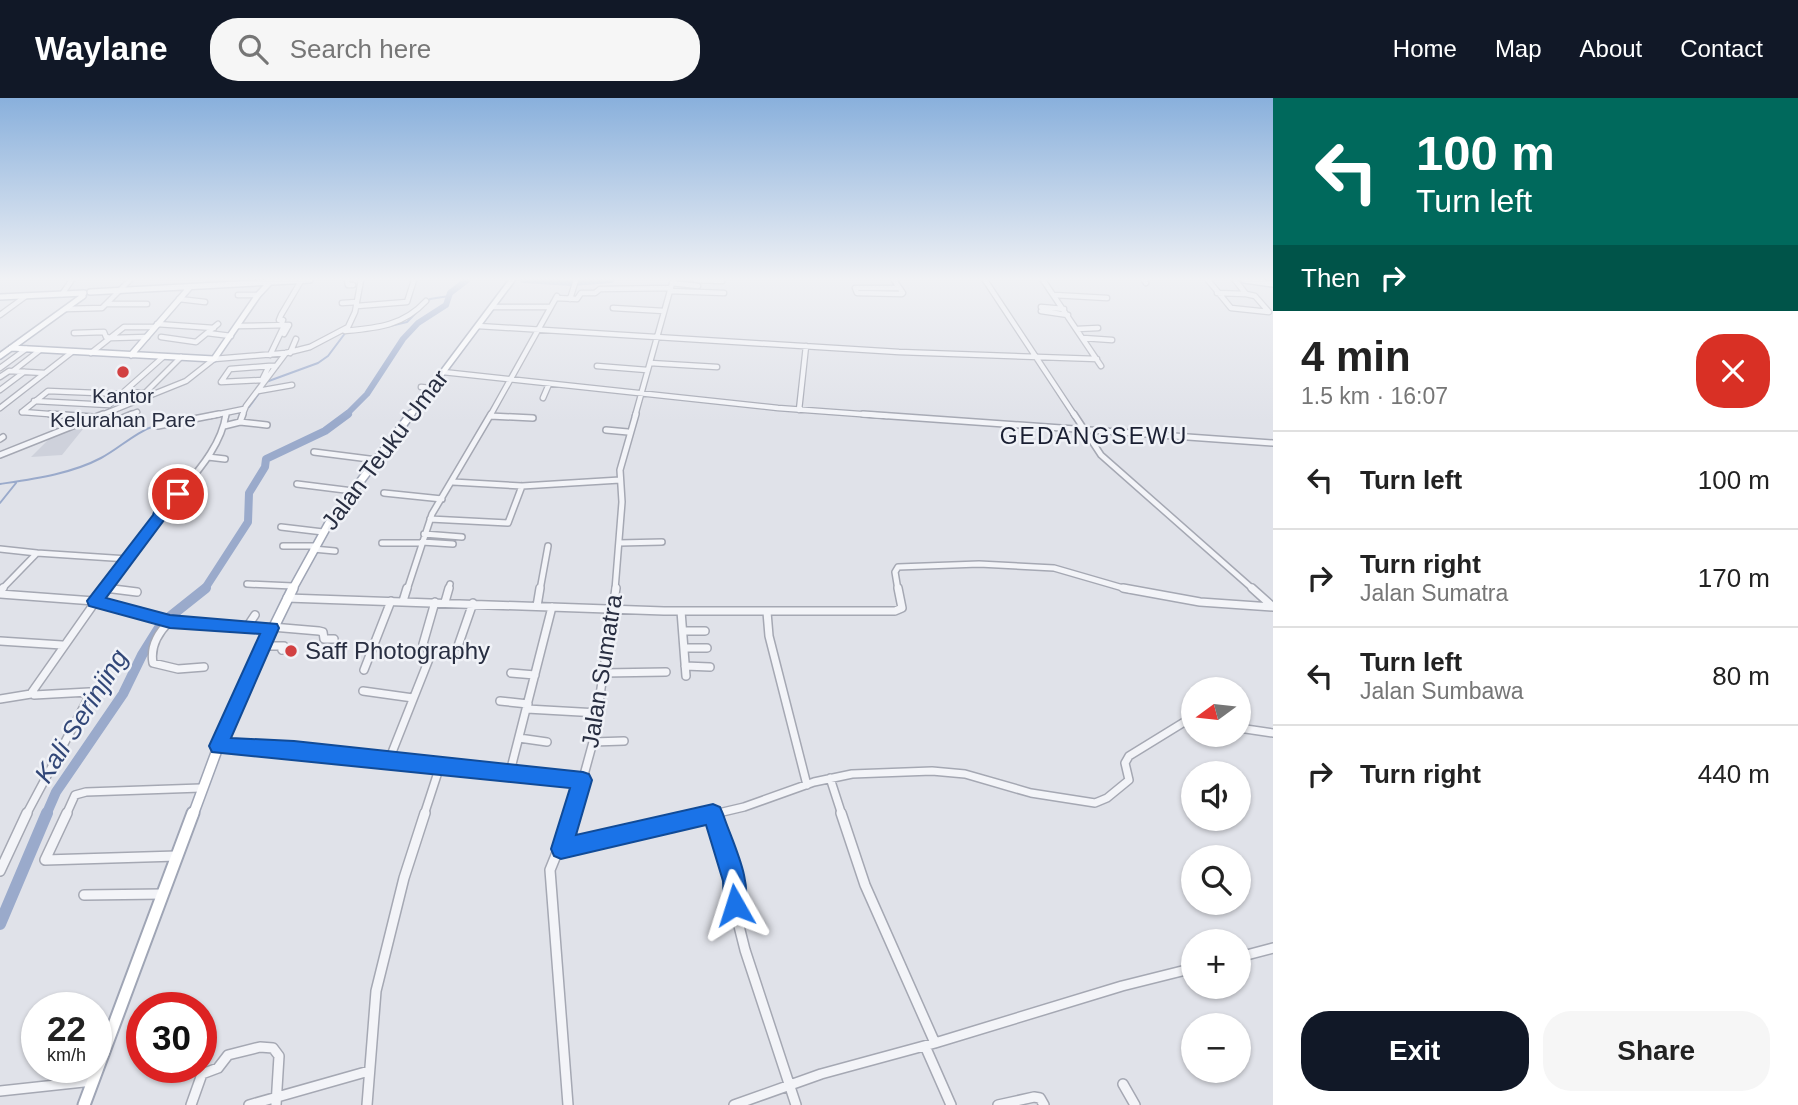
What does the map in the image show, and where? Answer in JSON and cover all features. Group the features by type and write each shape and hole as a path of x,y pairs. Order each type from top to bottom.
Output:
{"main road":[{"path":"0,356 41,327"},
{"path":"131,355 155,327"},
{"path":"11,348 214,359 237,327"},
{"name":"Jalan Teuku Umar","path":"112,1030 201,788 271,628 323,532 477,327"},
{"name":"Jalan Teuku Umar","path":"84,1105 92,1083"}],"street":[{"path":"91,353 124,327"},
{"path":"161,337 196,342 215,327"},
{"path":"270,355 282,327"},
{"path":"284,334 288,327"},
{"path":"343,331 346,327"},
{"path":"0,455 186,381 214,359 286,354 310,347 343,331 370,327"},
{"path":"492,327 806,346 1097,359"},
{"path":"403,601 430,519 538,327"},
{"name":"Jalan Sumatra","path":"568,1105 550,884 552,864 561,849 593,742 614,609 622,502 620,480 628,432 660,327"},
{"path":"1017,327 1101,455 1273,607"},
{"path":"1077,329 1098,328"},
{"path":"1077,329 1101,366"},
{"path":"74,333 104,332 106,337 111,338 147,337"},
{"path":"207,333 231,336"},
{"path":"1083,338 1112,340"},
{"path":"240,422 245,408 296,339"},
{"path":"799,410 806,346"},
{"path":"0,368 26,349"},
{"path":"0,377 13,371 40,349"},
{"path":"0,407 72,352"},
{"path":"239,359 286,354"},
{"path":"34,401 107,406 163,356"},
{"path":"145,393 181,357"},
{"path":"242,382 254,357"},
{"path":"269,366 263,380 221,382 230,369 269,366 276,366"},
{"path":"597,366 716,367"},
{"path":"13,371 45,373"},
{"path":"0,390 24,372"},
{"path":"443,372 799,410 1273,443"},
{"path":"543,398 549,384"},
{"path":"260,391 292,385"},
{"path":"421,387 430,388"},
{"path":"97,417 22,412 49,390 156,393"},
{"path":"158,426 245,408"},
{"path":"88,421 111,423 137,412"},
{"path":"32,694 62,645 161,514 163,504 182,490 208,457 223,426 226,412"},
{"path":"490,416 533,418"},
{"path":"223,426 240,422 267,425"},
{"path":"606,430 628,432"},
{"path":"314,452 377,460"},
{"path":"208,457 225,459"},
{"path":"560,475 561,483"},
{"path":"453,482 522,486 620,480"},
{"path":"298,484 353,491"},
{"path":"430,519 508,523 522,486"},
{"path":"384,493 442,499"},
{"path":"281,527 323,532"},
{"path":"382,543 462,537"},
{"path":"422,539 453,544"},
{"path":"619,543 662,542"},
{"path":"282,546 335,551"},
{"path":"537,606 548,546"},
{"path":"0,549 128,559"},
{"path":"0,593 37,553"},
{"path":"287,598 681,611 897,611 902,608 895,572 898,567 979,564 1054,568 1160,596 1273,607"},
{"path":"247,584 293,586"},
{"path":"445,602 450,584"},
{"path":"105,588 137,592"},
{"path":"0,593 94,601 169,621 319,631 323,632 324,639 334,639"},
{"path":"364,670 391,601"},
{"path":"389,760 432,652 423,643 435,602"},
{"path":"458,646 473,603"},
{"path":"510,772 552,607"},
{"path":"681,611 686,676"},
{"path":"767,612 769,636 807,785"},
{"path":"247,627 255,615"},
{"path":"169,621 162,628 156,642 150,658 153,663 178,669 204,667"},
{"path":"683,631 705,631"},
{"path":"0,641 62,645"},
{"path":"262,646 284,646 282,650"},
{"path":"684,648 707,648"},
{"path":"685,666 710,667"},
{"path":"603,673 666,672"},
{"path":"511,673 535,675"},
{"path":"363,691 413,698"},
{"path":"0,699 32,694 90,694 18,829 0,872"},
{"path":"500,701 527,707 598,713"},
{"path":"561,849 744,807 830,778 872,772 932,771 965,774 1031,793 1095,803 1107,798 1129,780 1125,763 1134,752 1181,724"},
{"path":"1251,730 1273,733"},
{"path":"519,738 547,742"},
{"path":"593,742 624,741"},
{"path":"218,746 294,750 583,780"},
{"path":"367,1105 372,1021 385,953 404,878 440,766"},
{"path":"830,778 865,886 930,1045 951,1105"},
{"path":"177,856 45,860 75,795 81,792 201,788"},
{"path":"713,814 734,881 735,910 746,950 796,1105"},
{"path":"84,895 163,894"},
{"path":"1251,954 1273,948"},
{"path":"734,1105 821,1074 1181,971"},
{"path":"191,1105 202,1074 218,1068 228,1055 266,1047 273,1048 279,1056 277,1101"},
{"path":"249,1105 277,1101 369,1071"},
{"path":"0,1091 74,1083"},
{"path":"1123,1084 1135,1105"},
{"path":"998,1105 1034,1097 1040,1098 1044,1105"}],"shaded area":[{"path":"80,424 87,424 62,455 31,457 53,435"}],"waterway":[{"name":"Kali Serinjing","path":"345,416 367,394 403,339 414,327"},
{"path":"266,382 318,363 328,356 346,332"},
{"path":"249,407 260,392"},
{"name":"Kali Serinjing","path":"205,589 248,522 249,493 265,467 266,459 325,431 348,414"},
{"path":"0,484 52,475 89,464 157,425"},
{"path":"0,503 16,483"},
{"name":"Kali Serinjing","path":"46,815 56,792 123,694 142,655 162,623 205,589"},
{"name":"Kali Serinjing","path":"0,924 47,813"}],"place":[{"name":"Kantor Kelurahan Pare","path":"123,372"},
{"name":"Saff Photography","path":"291,651"}],"district":[{"name":"GEDANGSEWU","path":"1094,436"}],"route":[{"path":"178,494 163,504 162,512 142,541 94,601 170,622 271,628 218,746 294,750 583,780 561,849 713,814 731,868 736,892 735,905"}]}
